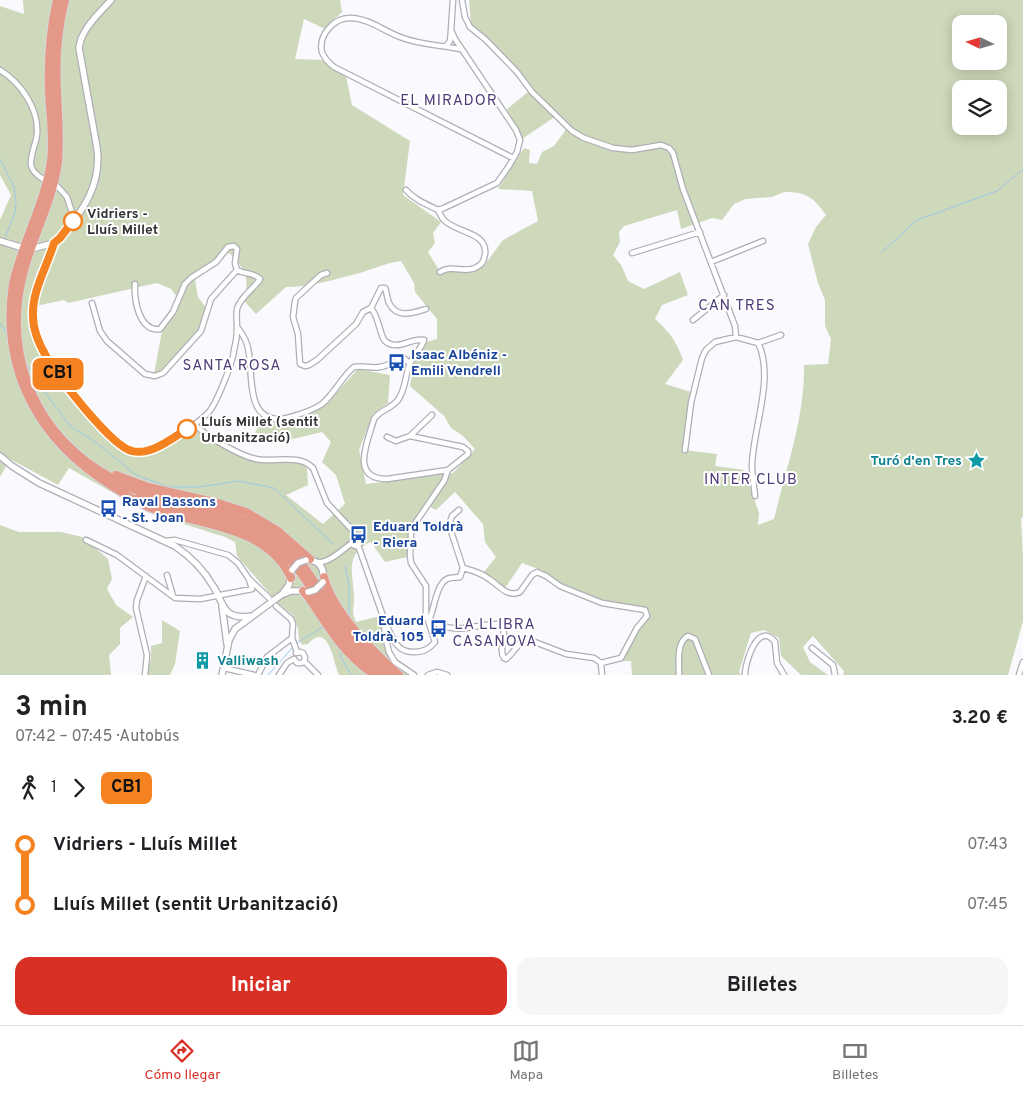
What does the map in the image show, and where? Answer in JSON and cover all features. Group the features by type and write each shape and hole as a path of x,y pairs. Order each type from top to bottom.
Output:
{"highway":[{"path":"57,0 50,33 48,60 52,138 51,161 40,201 18,265 13,305 19,357 28,393 45,428 63,449 83,466 131,499 151,508 216,525 240,534 266,548 292,574"},
{"path":"13,305 55,180 59,143 57,35 65,0"},
{"path":"28,393 64,439 97,469 130,487 229,514 260,528 276,538 305,567 346,629 366,653 392,675"},
{"path":"97,469 148,487 218,503 246,512 278,531 311,560"},
{"path":"115,488 139,498 237,525 270,543 301,572 340,633 355,651 382,675"},
{"path":"323,577 352,627 399,675"},
{"path":"304,591 340,645 353,659 375,675"}],"street":[{"path":"36,248 54,243 60,238 94,187 98,168 97,148 80,57 80,43 85,31 111,0"},
{"path":"446,46 450,41 453,0"},
{"path":"462,0 465,17 470,27 493,46 532,92 572,130 584,138 613,148 632,150 661,145 669,148 673,153 683,189 736,326 736,337"},
{"path":"460,49 418,43 362,20 350,18 333,23 323,38 322,51 327,61 334,67 513,158"},
{"path":"438,210 497,183 510,166 517,152 520,140 516,130 460,49 451,30"},
{"path":"0,70 13,79 21,88 33,112 37,134 31,164 34,173 43,179"},
{"path":"57,186 67,197 74,219"},
{"path":"406,190 413,198 438,210 444,220 453,226 478,237 486,248 484,260 475,269 451,268 440,272"},
{"path":"632,253 700,232"},
{"path":"0,241 20,247"},
{"path":"711,262 763,242"},
{"path":"54,243 37,287 32,316 42,349 57,374 100,425 122,447 132,452 142,452 159,446 210,412 234,352 237,310 240,303 260,279 254,274 237,270 235,264 237,249 234,246 228,247 216,262 185,284 173,312 160,328 156,329 149,327 143,322 134,296 135,284"},
{"path":"92,303 100,331 107,341 145,374 156,376 163,373 202,331 211,299 237,270"},
{"path":"327,273 321,275 295,301 294,317 298,334 300,364 305,366 318,360 356,324 363,312 371,308 381,288 385,288 390,306 402,314 426,309"},
{"path":"693,320 724,295"},
{"path":"371,308 378,319 383,338 389,344 400,346 420,339 424,340 410,364 402,393 392,406 374,419 365,446 365,470 369,476 377,479 448,470 468,454 468,451 463,447 410,436"},
{"path":"237,327 244,335 249,354 250,377 256,407 262,414 274,419 309,411 321,405 354,367 381,367 397,359 404,359 410,364"},
{"path":"685,450 692,403 702,358 715,342 736,337 758,343 780,335"},
{"path":"755,496 752,465 765,374 763,352 758,343"},
{"path":"388,437 396,441 410,436 432,415"},
{"path":"194,424 203,432 246,457 266,461 296,460 313,468 327,503 360,541 358,545 384,619 397,646 404,651 426,650 435,642 425,605 426,586 411,563 411,534 420,514 444,481 448,470"},
{"path":"0,456 12,466 39,482 182,551 198,564 209,578 226,610 233,615 242,617 252,616"},
{"path":"429,620 432,606 444,581 449,578 460,577 464,568 449,525 452,516 459,510"},
{"path":"281,596 287,588 298,563 311,560 322,563 352,544 356,538"},
{"path":"86,540 117,555 173,596 180,599 220,599 252,589 242,568 228,556 175,540 164,541"},
{"path":"352,544 358,545"},
{"path":"222,675 228,646 235,629 291,591 315,590 323,577 330,559"},
{"path":"311,560 323,577"},
{"path":"429,620 439,626 453,629 501,624 504,630 501,650 506,659 527,639 566,654 594,658 601,663 621,658 637,628 647,616 646,610 602,603 560,586 537,572 532,575 520,592 510,594 488,578 464,568"},
{"path":"292,574 294,586 304,591"},
{"path":"167,575 173,596"},
{"path":"145,675 147,655 136,608 146,576"},
{"path":"249,580 269,598"},
{"path":"220,599 228,646"},
{"path":"276,606 291,619 293,624 292,639 296,651 294,659 287,663 279,675"},
{"path":"384,619 385,636 389,652 395,662 414,675"},
{"path":"679,675 680,646 682,639 688,636 695,639 709,675"},
{"path":"745,675 746,662 751,647 760,638 766,636 775,642 777,664 784,675"},
{"path":"258,675 267,657 292,639"},
{"path":"812,648 833,665 835,675"},
{"path":"296,651 303,653 304,661 318,675"},
{"path":"294,659 297,663 304,661"},
{"path":"601,663 602,675"},
{"path":"1019,675 1023,663"},
{"path":"224,668 254,675"},
{"path":"428,675 437,672 447,675"}],"green space":[{"path":"23,0 340,0 342,12 325,29 304,19 295,59 324,60 327,65 346,76 352,105 410,141 403,195 441,222 433,233 435,243 428,252 439,270 470,272 486,263 503,240 538,221 532,191 498,189 524,148 530,150 529,163 537,164 542,152 554,146 570,124 559,114 522,139 507,109 533,88 504,54 471,25 469,0 1023,0 1023,516 1021,519 1023,621 1008,675 843,675 844,671 813,636 803,647 810,662 828,675 801,675 781,656 779,638 764,630 751,633 739,672 741,675 632,675 631,661 623,661 650,613 646,607 602,601 561,583 541,570 522,563 505,588 483,573 496,557 485,542 483,524 455,492 436,510 425,504 412,524 407,557 385,562 371,542 362,547 353,559 353,613 356,622 380,616 386,650 395,663 410,675 339,675 332,653 325,640 321,637 315,638 308,644 302,645 293,615 278,603 237,556 235,542 225,537 149,513 69,468 58,485 10,459 0,477 0,220 11,195 0,175 0,6 24,14","holes":["784,192 798,193 809,197 826,215 816,227 808,244 818,283 825,300 825,326 831,339 828,364 804,365 798,423 774,519 758,525 759,513 744,470 715,466 717,454 683,450 691,392 665,384 683,360 672,337 655,319 662,305 688,295 680,272 644,289 628,281 621,265 613,255 620,242 619,232 624,226 677,210 681,229 712,218 722,220 734,204 746,199 772,197","229,253 243,270 246,280 245,302 256,314 286,287 321,283 401,261 414,283 415,292 437,319 437,339 417,345 410,386 444,416 451,428 462,435 475,449 453,473 366,484 359,450 373,414 388,403 390,375 358,369 318,410 306,416 288,420 262,419 253,437 272,444 322,432 331,442 322,462 336,475 345,504 323,524 286,495 308,485 307,468 301,462 264,463 246,459 192,429 164,446 148,453 133,454 118,446 101,430 47,369 34,339 31,307 64,300 68,303 157,283 171,289 180,301 176,314 162,331 154,374 167,367 199,328 206,308 198,297 194,274"]},
{"path":"0,525 19,532 61,532 82,537 108,559 112,579 107,589 116,605 133,617 120,628 120,644 109,655 111,675 0,675"},
{"path":"162,620 180,631 175,664 170,675 147,675 151,658 151,646 162,643"}],"waterway":[{"path":"0,159 14,187 16,202 15,213 4,240"},
{"path":"881,253 917,220 997,191 1023,169"},
{"path":"0,323 9,337"},
{"path":"26,363 43,390 71,427 94,441 136,475 169,487 199,487 238,481 274,488 333,544"},
{"path":"345,566 349,585 349,619"},
{"path":"297,643 323,627"},
{"path":"268,675 294,646"},
{"path":"342,649 340,655 351,675"}],"bus line":[{"name":"CB1","path":"73,221 54,243 35,296 32,316 38,339 46,357 57,374 100,425 126,450 132,452 149,450 187,429"}],"place":[{"name":"Vidriers - Lluís Millet","path":"73,221"},
{"name":"Isaac Albéniz - Emili Vendrell","path":"397,362"},
{"name":"Lluís Millet (sentit Urbanització)","path":"187,429"},
{"name":"Turó d'en Tres","path":"976,460"},
{"name":"Raval Bassons - St. Joan","path":"108,509"},
{"name":"Eduard Toldrà - Riera","path":"359,534"},
{"name":"Eduard Toldrà, 105","path":"438,628"},
{"name":"Valliwash","path":"203,660"}],"district":[{"name":"EL MIRADOR","path":"449,100"},
{"name":"CAN TRES","path":"737,305"},
{"name":"SANTA ROSA","path":"232,365"},
{"name":"INTER CLUB","path":"751,479"},
{"name":"LA LLIBRA CASANOVA","path":"495,632"}]}
